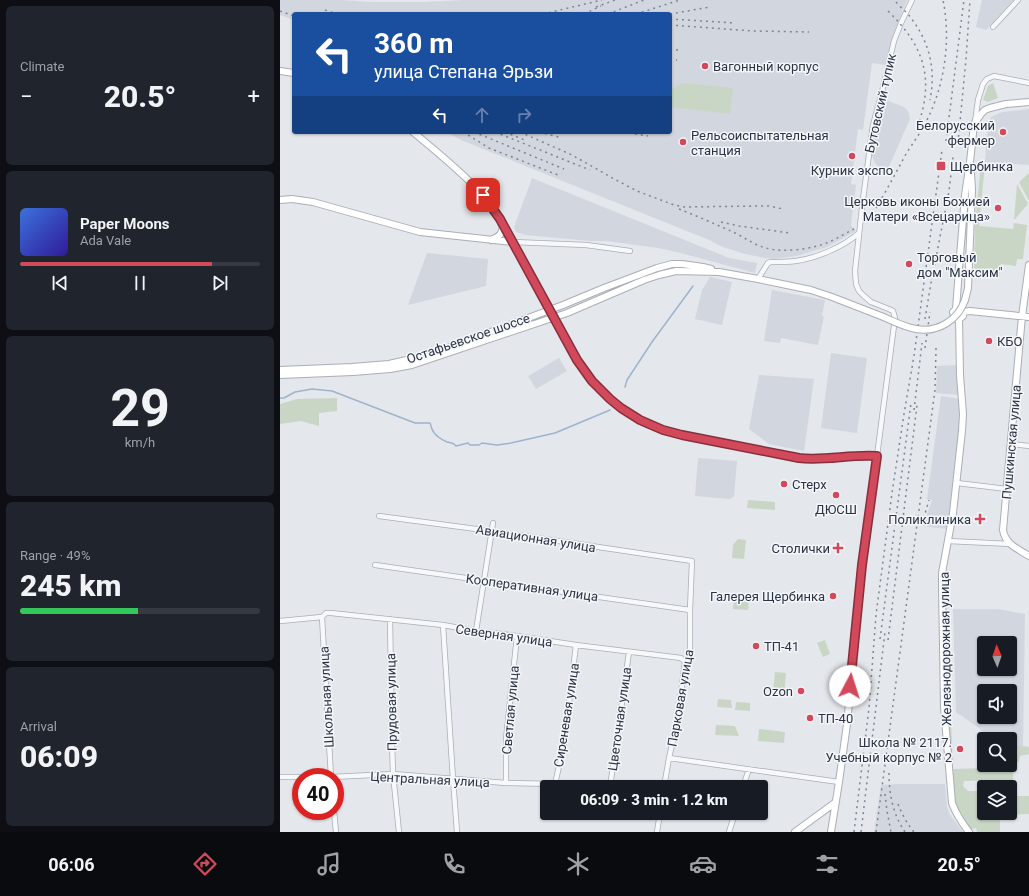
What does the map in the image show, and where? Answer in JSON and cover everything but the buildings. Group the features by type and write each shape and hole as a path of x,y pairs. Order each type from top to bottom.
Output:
{"main road":[{"path":"280,71 292,73"},
{"path":"974,124 985,110 990,108 1006,104 1029,102"},
{"name":"Железнодорожная улица","path":"969,832 959,819 952,803 944,719 942,572 953,513 962,431 963,414 960,375 959,319 956,319 953,316 953,311 956,309 965,195 974,124"},
{"path":"415,134 456,168 483,195 503,224 577,360 592,381 621,408 649,424 682,435 799,458 815,459 868,455 877,456 862,565 847,724 831,832"},
{"name":"Остафьевское шоссе","path":"280,375 353,372 390,369 412,365 567,313 659,275 680,271 719,272 811,290 911,328 924,330 935,328 948,323 958,314 966,300 968,288 972,190 970,162"},
{"path":"280,200 292,199 313,202 420,232 513,242"},
{"path":"491,240 501,234 503,224"},
{"name":"Остафьевское шоссе","path":"280,370 389,364 437,352 664,266 690,264 703,266 719,272"},
{"name":"Пушкинская улица","path":"1011,544 1005,538 1002,530 1026,316 1029,265"},
{"path":"956,309 960,308 963,312"},
{"path":"963,312 970,311 1026,316"},
{"path":"959,319 963,316 963,312"},
{"path":"1011,544 1029,556"},
{"path":"796,832 836,802"}],"street":[{"name":"Бутовский тупик","path":"859,233 873,125 894,41 912,0"},
{"path":"993,27 1018,0"},
{"path":"974,124 978,100 983,84 987,79 994,76 1029,83"},
{"path":"758,279 768,263 796,261 809,258 835,248 859,233"},
{"path":"859,233 855,271 857,287 871,302 889,309 895,314 877,456"},
{"path":"513,242 586,245 630,250"},
{"path":"1011,444 1029,446"},
{"path":"957,483 1007,489"},
{"name":"Авиационная улица","path":"380,516 491,530 692,561"},
{"path":"476,632 493,523"},
{"path":"948,541 1011,544"},
{"name":"Парковая улица","path":"665,780 677,723 685,662 690,656 692,561"},
{"name":"Кооперативная улица","path":"375,565 690,610"},
{"name":"Северная улица","path":"280,621 322,617 326,613 331,613 390,619 476,632 681,658 685,662"},
{"name":"Школьная улица","path":"322,617 330,768"},
{"name":"Прудовая улица","path":"390,619 393,774 399,832"},
{"path":"443,626 457,832"},
{"name":"Светлая улица","path":"506,783 506,739 517,636"},
{"name":"Сиреневая улица","path":"556,780 564,744 576,645"},
{"name":"Цветочная улица","path":"611,780 629,652"},
{"path":"669,758 839,782"},
{"path":"745,780 749,769"},
{"name":"Центральная улица","path":"344,776 393,774 506,783 540,784"},
{"name":"Центральная улица","path":"280,777 292,777"},
{"path":"335,820 336,832"},
{"path":"657,832 659,820"},
{"path":"730,832 733,820"}],"shaded area":[{"path":"280,0 424,2 464,0 907,0 895,30 886,64 872,63 863,130 858,129 851,184 856,185 851,225 856,231 827,247 796,256 774,259 745,254 723,247 461,140 450,134 672,134 672,12 292,12 292,19 280,15"},
{"path":"982,0 1014,0 986,30 976,27"},
{"path":"884,100 904,107 908,111 910,119 887,171 875,163 871,153 880,104"},
{"path":"1029,109 1029,165 985,162 988,122 991,117 1003,112"},
{"path":"532,178 729,258 757,263 755,273 658,248 607,241 590,241 525,235 516,232 514,227"},
{"path":"427,253 488,259 486,286 408,305"},
{"path":"710,277 732,282 722,325 695,319 702,290"},
{"path":"772,290 825,300 822,316 824,316 818,345 781,338 780,343 764,341"},
{"path":"831,353 867,358 857,433 821,428"},
{"path":"559,358 567,371 536,389 528,376"},
{"path":"958,365 960,395 936,393 937,366"},
{"path":"759,375 814,379 804,451 769,444 749,429"},
{"path":"941,396 960,399 960,429 946,529 923,526 932,500 927,499"},
{"path":"698,458 737,461 734,496 730,499 695,496"},
{"path":"953,609 998,609 1025,614 1023,747 1017,746 1017,732 983,732 956,712"},
{"path":"945,784 947,807 950,815 963,832 874,832 881,785"}],"green space":[{"path":"683,83 733,88 730,114 672,107 672,89"},
{"path":"993,83 998,98 988,102 983,100 988,86"},
{"path":"981,163 985,164 979,226 1013,229 1014,223 1027,225 1023,259 1017,259 1016,266 1001,264 999,276 974,273 975,225"},
{"path":"1029,173 1029,201 1019,182"},
{"path":"1017,184 1028,204 1014,220"},
{"path":"337,398 337,411 319,413 319,426 301,421 280,424 280,404 297,399"},
{"path":"748,500 775,502 775,510 747,508"},
{"path":"738,539 746,540 744,559 732,558 733,545"},
{"path":"734,597 749,599 748,610 733,609"},
{"path":"825,640 830,654 823,657 817,643"},
{"path":"775,672 786,673 784,695 773,694"},
{"path":"718,699 731,700 732,708 717,707"},
{"path":"736,702 750,703 750,711 735,710"},
{"path":"949,722 951,722 953,769 977,768 977,772 1013,772 1013,780 964,781 963,786 968,791 977,791 977,820 1000,820 1000,832 977,832 976,828 971,829 958,814 953,802"},
{"path":"716,725 735,726 739,736 715,735"},
{"path":"759,729 785,732 784,743 758,741"},
{"path":"1017,745 1029,747 1029,754 1020,756 1017,763"},
{"path":"1017,796 1029,796 1029,814 1017,814"}],"waterway":[{"path":"625,387 627,380 652,342 693,286"},
{"path":"280,398 284,398 295,392 312,389 332,391 415,423 430,423 436,435 456,446 468,443 470,445 479,445 482,443 497,445 555,433 610,410"}],"railway":[{"path":"551,12 602,0"},
{"path":"596,7 615,0"},
{"path":"613,12 644,0"},
{"path":"642,12 680,0"},
{"path":"869,218 925,124 938,92 945,61 946,46 943,0"},
{"path":"946,141 964,0"},
{"path":"958,143 970,0"},
{"path":"896,2 918,27 927,47 932,67 932,89 930,100"},
{"path":"588,12 601,6"},
{"path":"672,14 710,7"},
{"path":"325,10 331,12"},
{"path":"280,11 292,15"},
{"path":"888,11 911,38 919,52 923,66 926,81 925,96 922,113 916,131"},
{"path":"672,19 734,23"},
{"path":"672,25 753,31 809,32"},
{"path":"672,49 679,50"},
{"path":"672,59 677,60"},
{"path":"466,134 489,148 558,175"},
{"path":"479,134 564,169"},
{"path":"500,134 590,170"},
{"path":"510,134 527,141"},
{"path":"525,134 572,155 637,191 674,205 685,207 769,206 783,209"},
{"path":"547,134 562,138"},
{"path":"636,134 648,136"},
{"path":"854,832 869,708 876,615 892,493 914,356 942,150"},
{"path":"925,319 949,191 953,157"},
{"path":"679,209 733,232 757,245 781,250 798,250 815,247 829,242 854,229"},
{"path":"721,222 790,233"},
{"path":"925,348 930,312"},
{"path":"914,410 922,343"},
{"path":"876,832 935,390 936,348"},
{"path":"880,639 911,403"},
{"path":"888,640 917,405"},
{"path":"922,524 929,500"},
{"path":"861,832 885,632"},
{"path":"889,773 892,804 897,818 905,832"},
{"path":"885,794 891,832"},
{"path":"898,804 905,819 914,832"}],"place":[{"name":"Вагонный корпус","path":"705,66"},
{"name":"Белорусский фермер","path":"1003,132"},
{"name":"Рельсоиспытательная станция","path":"683,142"},
{"name":"Курник экспо","path":"852,156"},
{"name":"Щербинка","path":"941,166"},
{"name":"Церковь иконы Божией Матери «Всецарица»","path":"998,208"},
{"name":"Торговый дом \"Максим\"","path":"909,264"},
{"name":"КБО","path":"989,341"},
{"name":"Стерх","path":"784,484"},
{"name":"ДЮСШ","path":"836,495"},
{"name":"Поликлиника","path":"980,519"},
{"name":"Столички","path":"838,548"},
{"name":"Галерея Щербинка","path":"833,596"},
{"name":"ТП-41","path":"756,646"},
{"name":"Ozon","path":"801,691"},
{"name":"ТП-40","path":"810,718"},
{"name":"Школа № 2117. Учебный корпус № 2","path":"960,749"}],"route":[{"path":"483,195 500,219 584,371 601,391 630,414 663,430 682,435 799,458 815,459 868,455 877,456 862,565 850,686"}]}
